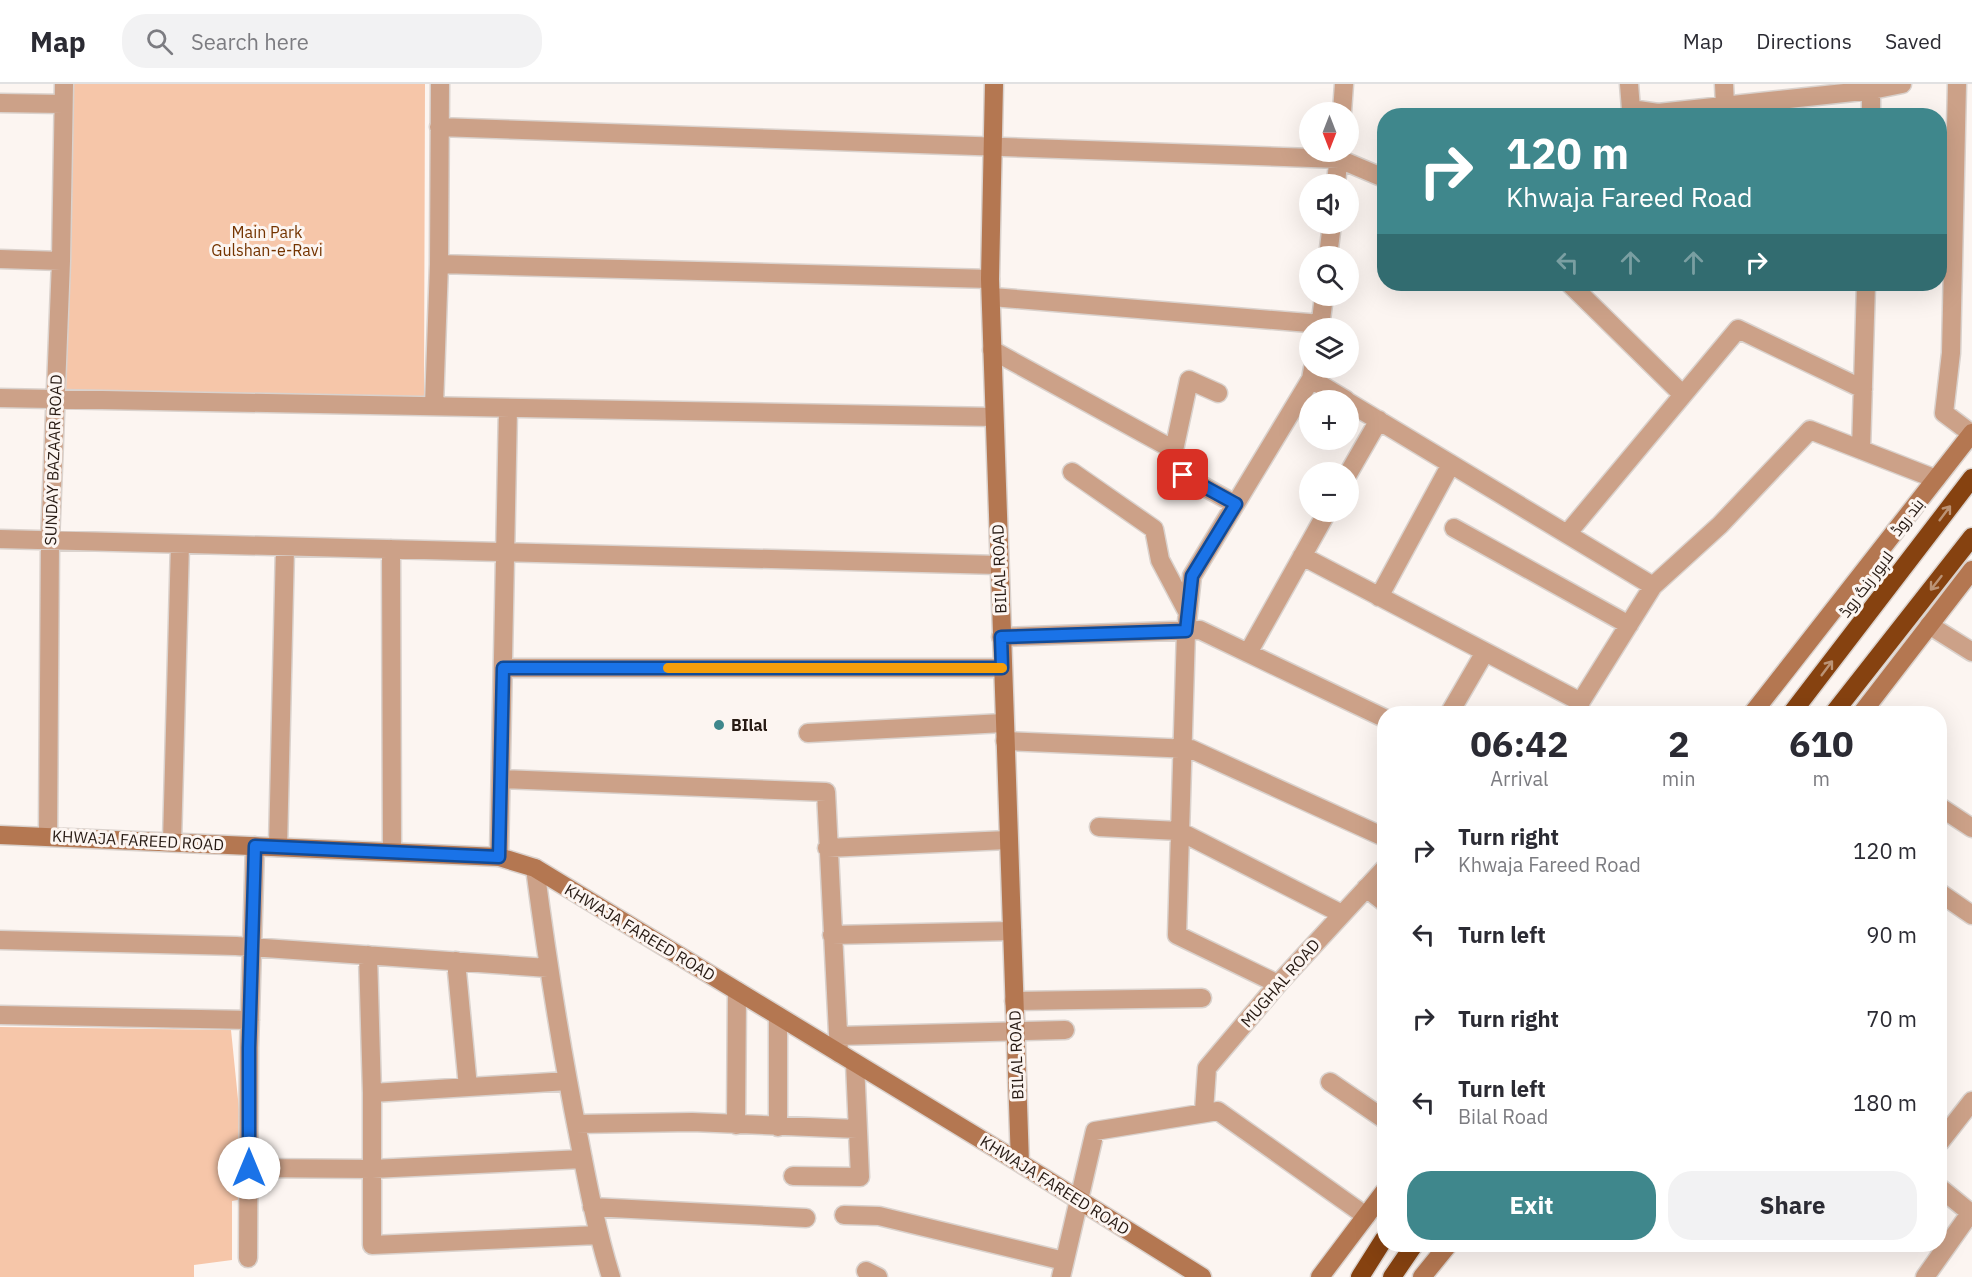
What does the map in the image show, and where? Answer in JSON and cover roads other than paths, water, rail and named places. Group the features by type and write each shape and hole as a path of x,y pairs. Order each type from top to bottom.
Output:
{"highway":[{"name":"لاہور رنگ روڈ","path":"1797,706 1972,478"},
{"path":"1839,706 1972,537"},
{"path":"1360,1277 1377,1250"},
{"path":"1392,1277 1409,1252"}],"main road":[{"name":"BILAL ROAD","path":"994,84 991,145 992,350 1020,1163"},
{"name":"بند روڈ","path":"1758,706 1972,434"},
{"path":"1867,706 1972,570"},
{"name":"KHWAJA FAREED ROAD","path":"0,835 499,857 535,868 778,1016 838,1044 855,1063 1202,1277"},
{"path":"1320,1277 1377,1201"},
{"path":"1422,1277 1442,1252"}],"street":[{"name":"SUNDAY BAZAAR ROAD","path":"48,836 50,541 61,261 64,84"},
{"path":"434,406 439,264 440,84"},
{"path":"1343,102 1344,84"},
{"path":"1629,84 1630,108"},
{"path":"1724,84 1725,106"},
{"path":"1706,108 1902,84"},
{"path":"1957,84 1951,353 1944,413 1972,434"},
{"path":"1871,108 1872,87"},
{"path":"0,103 63,104"},
{"path":"439,127 1299,154"},
{"path":"1353,162 1377,174"},
{"path":"0,259 61,261"},
{"path":"439,264 991,288 1299,324"},
{"path":"1577,291 1683,395"},
{"path":"1861,450 1866,291"},
{"path":"1567,534 1738,328 1863,389"},
{"path":"992,350 1174,450 1189,380 1218,393"},
{"path":"1278,984 1177,936 1181,749 1187,622 1192,576 1309,378"},
{"path":"1318,378 1333,390"},
{"path":"0,398 994,417"},
{"path":"499,857 508,408"},
{"path":"1359,408 1653,586"},
{"path":"1355,462 1378,420"},
{"path":"1578,706 1653,586 1720,525 1810,430 1936,479"},
{"path":"1379,597 1451,464"},
{"path":"1072,472 1154,529 1160,560 1187,622 1377,715"},
{"path":"1183,475 1236,504"},
{"path":"1248,653 1321,522"},
{"path":"1455,528 1629,625"},
{"path":"0,539 998,565"},
{"path":"172,842 180,544"},
{"path":"278,847 285,547"},
{"path":"391,549 392,852"},
{"path":"1302,556 1485,652 1574,706"},
{"path":"1001,637 1187,622"},
{"path":"1929,625 1972,652"},
{"path":"1456,706 1485,652"},
{"path":"503,668 1002,668"},
{"path":"808,733 1005,732 1191,749 1377,834"},
{"path":"501,780 825,792 838,1044 1065,1030"},
{"path":"1947,812 1972,828"},
{"path":"1099,827 1179,831 1342,914"},
{"path":"827,848 1008,840"},
{"path":"248,1258 250,1020 255,846"},
{"path":"535,868 548,968 568,1081 592,1208 611,1277"},
{"name":"MUGHAL ROAD","path":"1203,1111 1207,1068 1278,984 1377,876"},
{"path":"1366,888 1377,897"},
{"path":"1947,898 1972,915"},
{"path":"832,936 1012,931"},
{"path":"0,940 252,947 548,968"},
{"path":"368,955 372,1093 372,1245 598,1235"},
{"path":"456,962 468,1087"},
{"path":"736,1125 737,991"},
{"path":"1014,1001 1203,998"},
{"path":"0,1016 250,1020"},
{"path":"778,1016 778,1127"},
{"path":"792,1176 860,1178 855,1063"},
{"path":"372,1093 568,1081"},
{"path":"1330,1082 1377,1114"},
{"path":"1947,1133 1972,1101"},
{"path":"844,1215 879,1216 1062,1269 1095,1131 1203,1111 1218,1111 1366,1216"},
{"path":"576,1124 692,1122 778,1127 857,1128"},
{"path":"249,1168 372,1169 583,1159"},
{"path":"1947,1194 1971,1213 1947,1246"},
{"path":"592,1208 806,1218"},
{"path":"1925,1277 1943,1252"}],"place":[{"name":"BIlal","path":"719,725"}],"park label":[{"name":"Main Park Gulshan-e-Ravi","path":"267,241"}]}
